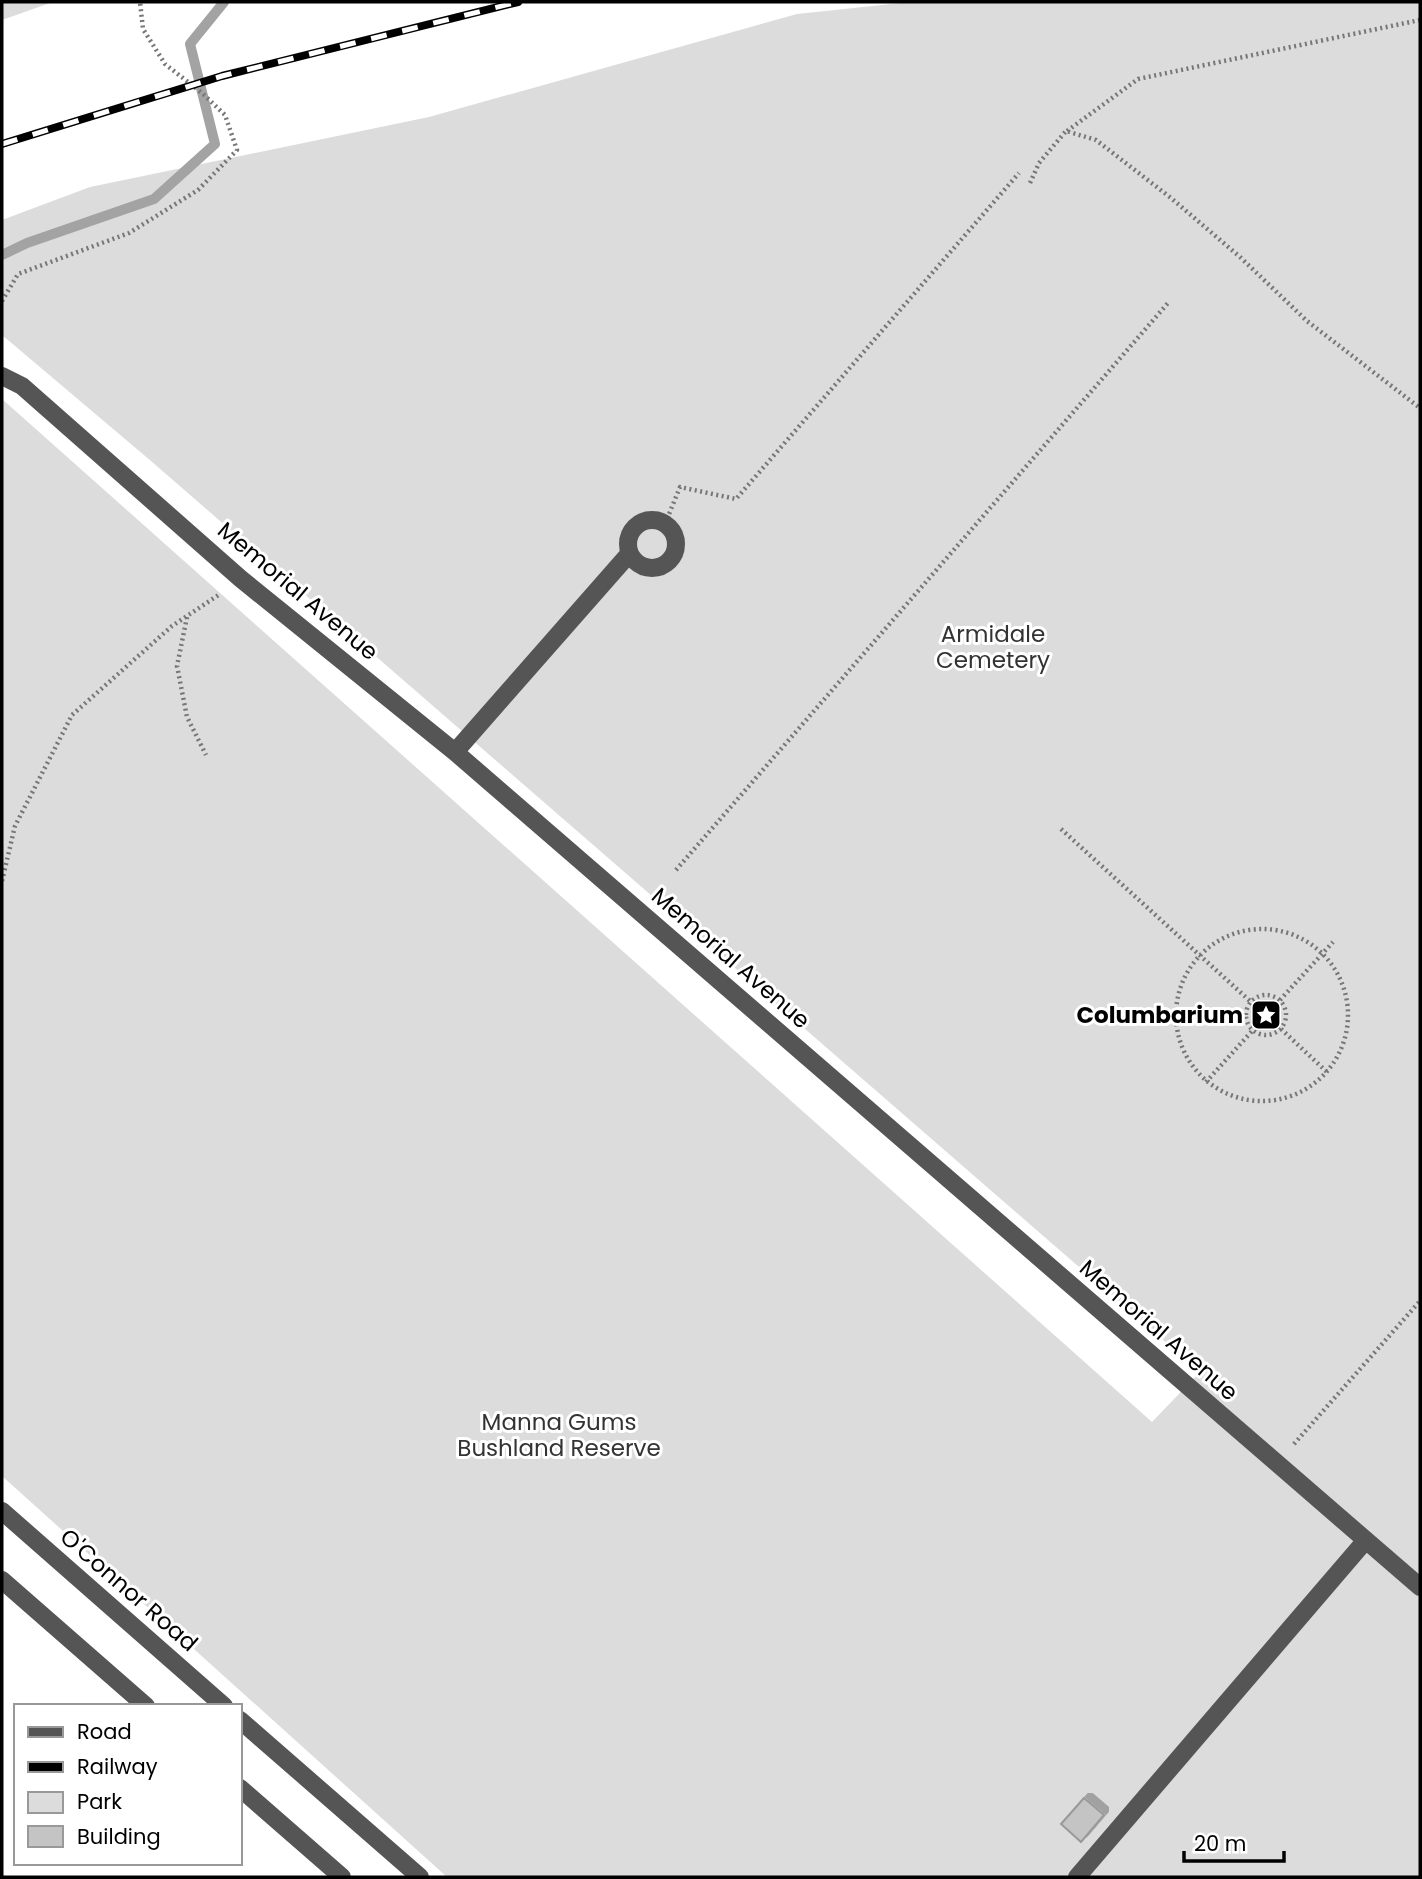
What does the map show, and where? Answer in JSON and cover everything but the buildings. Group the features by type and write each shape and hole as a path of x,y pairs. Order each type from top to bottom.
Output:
{"street":[{"name":"Memorial Avenue","path":"2,376 22,386 241,579 455,752 1420,1587"},
{"path":"649,520 665,524 675,537 675,552 665,565 650,569 642,567 629,554 628,541 635,527 649,520"},
{"path":"455,752 629,554"},
{"name":"O'Connor Road","path":"2,1511 222,1704"},
{"path":"1077,1877 1366,1541"},
{"path":"2,1580 144,1704"},
{"path":"242,1722 420,1877"},
{"path":"242,1790 342,1877"}],"path":[{"path":"2,301 18,274 129,233 198,190 237,150 225,115 165,64 143,29 140,2"},
{"path":"1030,183 1039,163 1066,131 1138,79 1420,20"},
{"path":"1066,131 1096,141 1171,198 1240,257 1307,321 1420,408"},
{"path":"665,524 680,487 736,499 1019,173"},
{"path":"676,870 1168,303"},
{"path":"2,881 15,826 72,715 172,626 230,587"},
{"path":"187,616 177,666 187,718 206,755"},
{"path":"1061,829 1251,1001"},
{"path":"1252,929 1290,933 1322,953 1341,980 1349,1012 1340,1054 1327,1072 1297,1095 1259,1102 1231,1096 1206,1082 1183,1049 1177,1030 1176,1010 1184,980 1200,956 1216,943 1252,929"},
{"path":"1280,1000 1333,942"},
{"path":"1269,994 1280,1000 1285,1007 1287,1018 1281,1029 1269,1035 1260,1035 1253,1030 1246,1017 1251,1001 1269,994"},
{"path":"1281,1029 1327,1072"},
{"path":"1206,1082 1253,1030"},
{"path":"1276,1464 1420,1301"}],"green space":[{"path":"2,2 53,2 2,20"},
{"path":"910,2 1420,2 1420,1877 447,1877 2,1476 2,399 1152,1422 1200,1372 151,461 2,335 2,220 90,187 429,117 797,14"}],"waterway":[{"path":"2,255 27,243 154,199 215,144 190,44 224,2"}],"railway":[{"path":"2,144 222,76 518,2"}],"place":[{"name":"Columbarium","path":"1266,1015"}],"park label":[{"name":"Armidale Cemetery","path":"993,647"},
{"name":"Manna Gums Bushland Reserve","path":"559,1435"}]}
